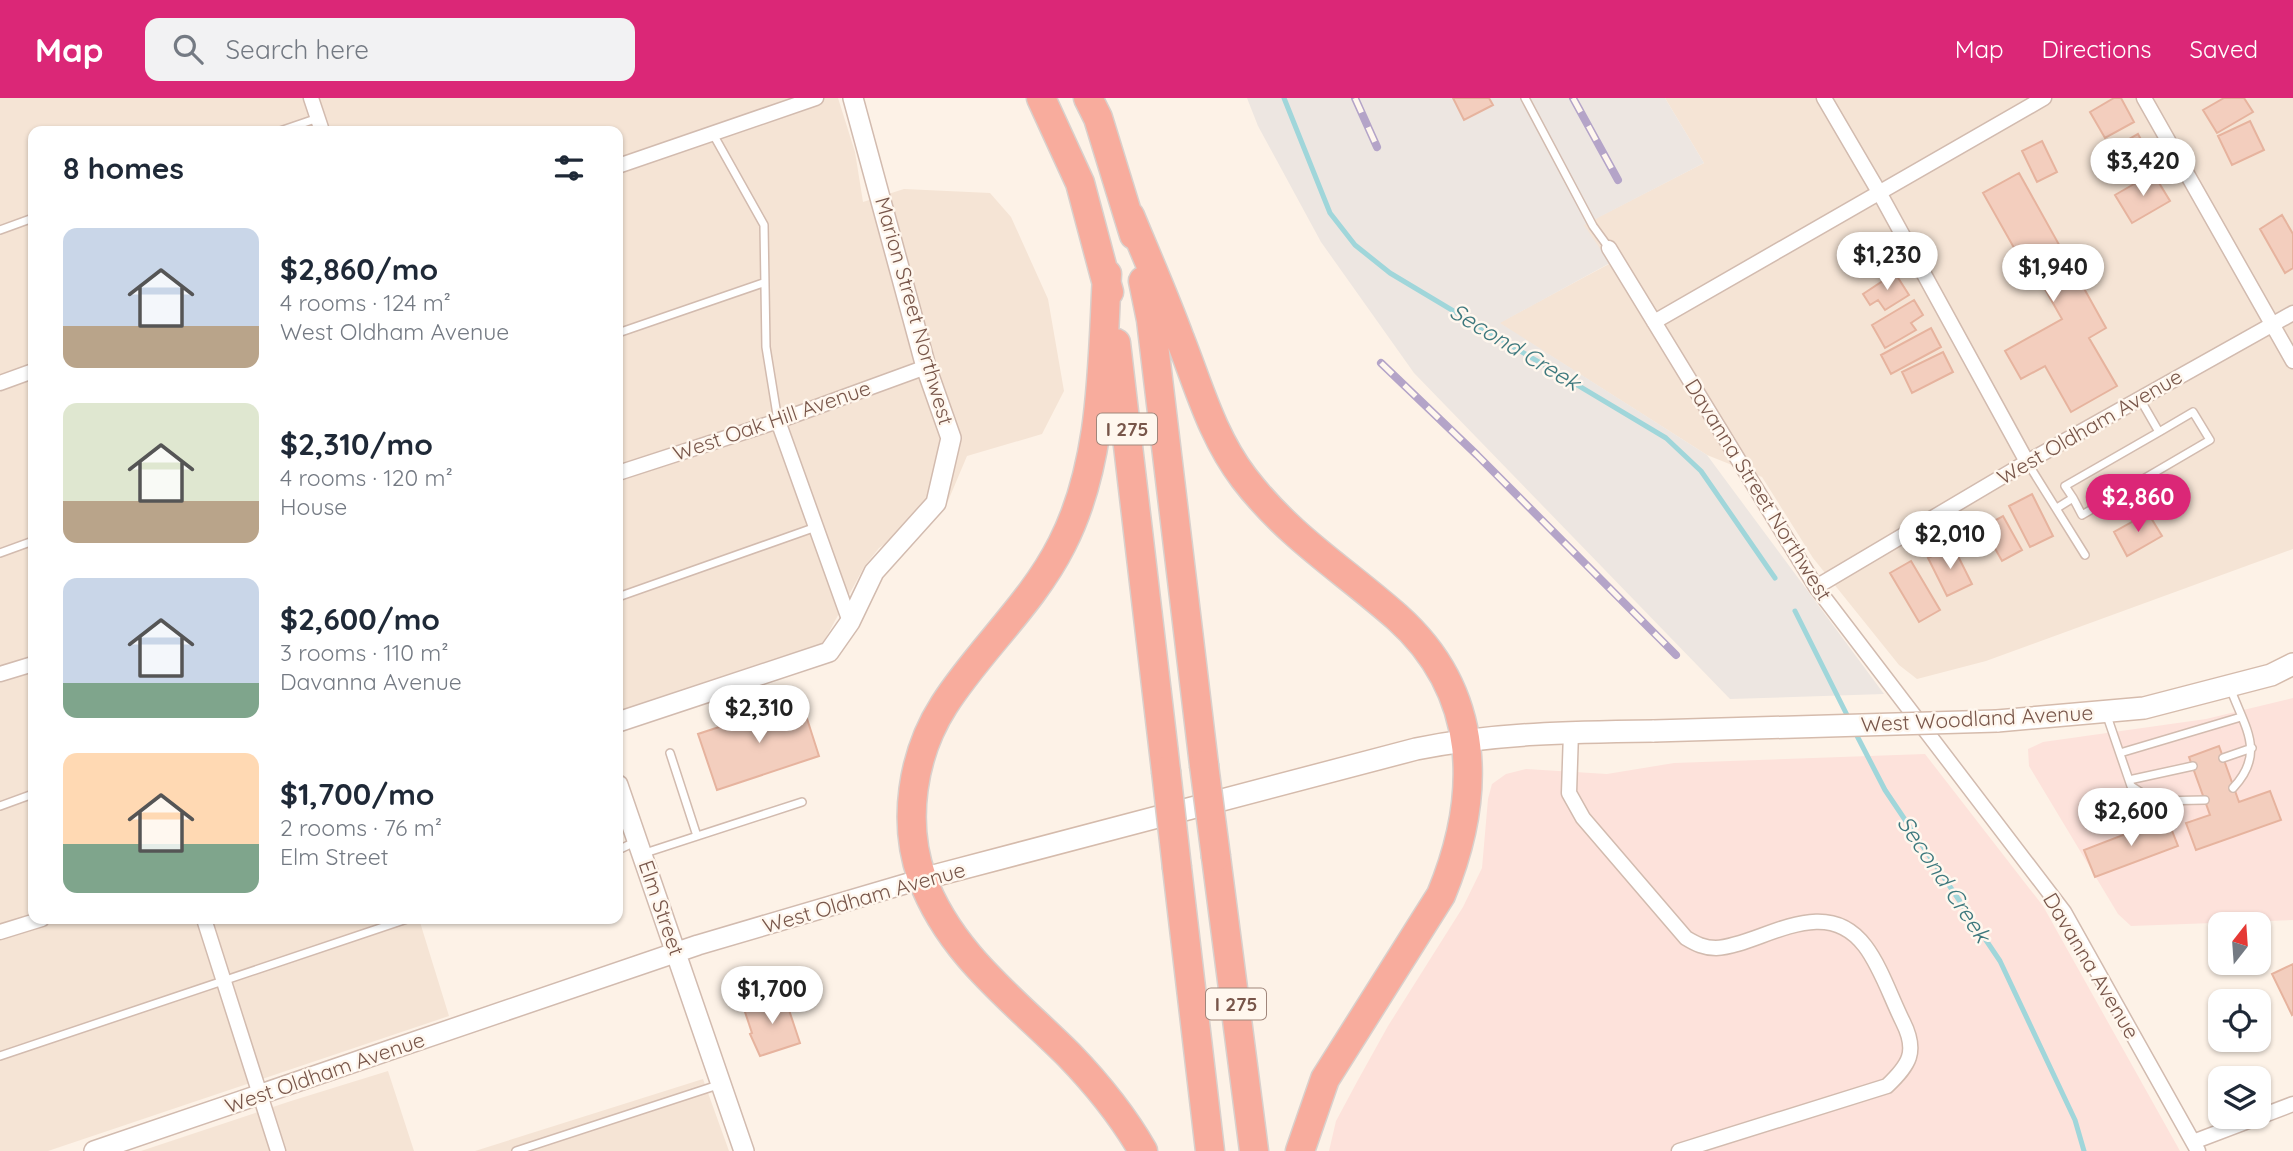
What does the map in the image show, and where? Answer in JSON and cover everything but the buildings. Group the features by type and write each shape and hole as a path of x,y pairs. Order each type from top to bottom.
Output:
{"highway":[{"name":"I 275","path":"1041,98 1080,183 1107,275 1210,1151"},
{"name":"I 275","path":"1088,98 1098,118 1130,216 1151,320 1204,765 1254,1151"},
{"path":"1130,216 1181,340 1206,413 1243,477 1294,535 1398,618 1428,650 1445,674 1458,705 1466,739 1468,782 1461,837 1452,868 1441,895 1325,1079 1300,1151"},
{"path":"1107,275 1100,397 1087,475 1062,543 1013,618 943,706 922,751 912,793 914,843 922,879 959,946 996,988 1069,1056 1127,1124 1143,1151"}],"main road":[{"name":"West Woodland Avenue","path":"1654,731 1997,721 2106,712 2144,708 2230,686 2271,675 2293,664"},
{"name":"West Oldham Avenue","path":"922,879 1466,739 1571,732 1654,731"}],"street":[{"path":"311,98 320,125"},
{"path":"623,164 816,98"},
{"name":"Marion Street Northwest","path":"623,720 829,652 850,622 874,572 936,503 951,438 926,367 853,98"},
{"path":"1824,98 1880,192 2027,462"},
{"path":"1654,322 2044,98"},
{"path":"2144,98 2293,361"},
{"name":"Davanna Street Northwest","path":"1609,248 1816,587 1920,723"},
{"name":"West Oldham Avenue","path":"1816,587 2027,462 2293,313"},
{"name":"West Oak Hill Avenue","path":"623,471 778,421 926,367"},
{"path":"0,383 28,373"},
{"path":"778,421 850,622"},
{"path":"0,674 28,666"},
{"name":"Davanna Avenue","path":"1920,723 2064,912 2196,1147"},
{"path":"1571,732 1569,793 1583,818 1686,938 1702,947 1718,948 1799,922 1829,923 1851,932 1864,946 1909,1035 1911,1051 1907,1067 1887,1086 1679,1151"},
{"name":"Elm Street","path":"623,799 744,1151"},
{"name":"West Oldham Avenue","path":"93,1151 676,952 922,879"},
{"path":"0,932 28,923"},
{"path":"206,924 278,1151"},
{"path":"2196,1147 2293,1104"}],"lane":[{"path":"1525,98 1593,226 1609,248"},
{"path":"713,134 764,225 766,347 778,421"},
{"path":"0,230 28,220"},
{"path":"623,330 763,283"},
{"path":"2140,398 2159,432"},
{"path":"2193,412 2210,440 2082,515 2065,486 2159,432 2193,412"},
{"path":"2027,462 2085,555"},
{"path":"2057,508 2073,498"},
{"path":"623,595 817,527"},
{"path":"0,553 28,543"},
{"path":"2230,686 2252,748 2247,774 2234,788"},
{"path":"2106,712 2131,786 2154,801 2205,800"},
{"path":"2120,753 2241,717"},
{"path":"2223,758 2252,748"},
{"path":"670,753 697,836"},
{"path":"2129,780 2193,766"},
{"path":"0,806 28,796"},
{"path":"623,849 697,836 803,802"},
{"path":"0,1056 393,924"},
{"path":"516,1151 721,1083"}],"shaded area":[{"path":"0,98 838,98 855,152 863,202 904,189 990,193 1011,217 1048,299 1064,391 1042,434 967,456 948,501 879,548 864,567 822,645 623,710 623,126 28,126 28,924 421,924 449,1016 48,1151 0,1151"},
{"path":"1247,98 1665,98 1704,163 1584,225 1610,263 1500,323 1707,455 1884,694 1730,699 1414,373 1321,242 1258,126"},
{"path":"1665,98 2293,98 2293,549 1986,661 1917,679 1899,665 1813,558 1762,477 1707,455 1499,323 1609,264 1583,225 1704,163"},
{"path":"2293,698 2293,920 2272,921 2272,912 2208,912 2208,923 2131,926 2118,914 2029,766 2028,749 2043,742 2206,719"},
{"path":"1925,754 2043,906 2180,1151 1329,1151 1336,1121 1358,1080 1388,1026 1463,907 1482,868 1488,799 1492,784 1506,774 1526,769 1607,774 1674,763"},
{"path":"388,1071 414,1151 141,1151 291,1101"},
{"path":"703,1079 729,1151 475,1151"}],"waterway":[{"name":"Second Creek","path":"1284,98 1330,213 1355,245 1390,273 1666,438 1701,471 1775,578"},
{"name":"Second Creek","path":"1795,611 1850,721"},
{"name":"Second Creek","path":"1854,730 1885,790 2000,961 2075,1120 2084,1151"}],"railway":[{"path":"1355,98 1377,147"},
{"path":"1573,98 1618,180"},
{"path":"1381,363 1477,455 1676,655"}]}
